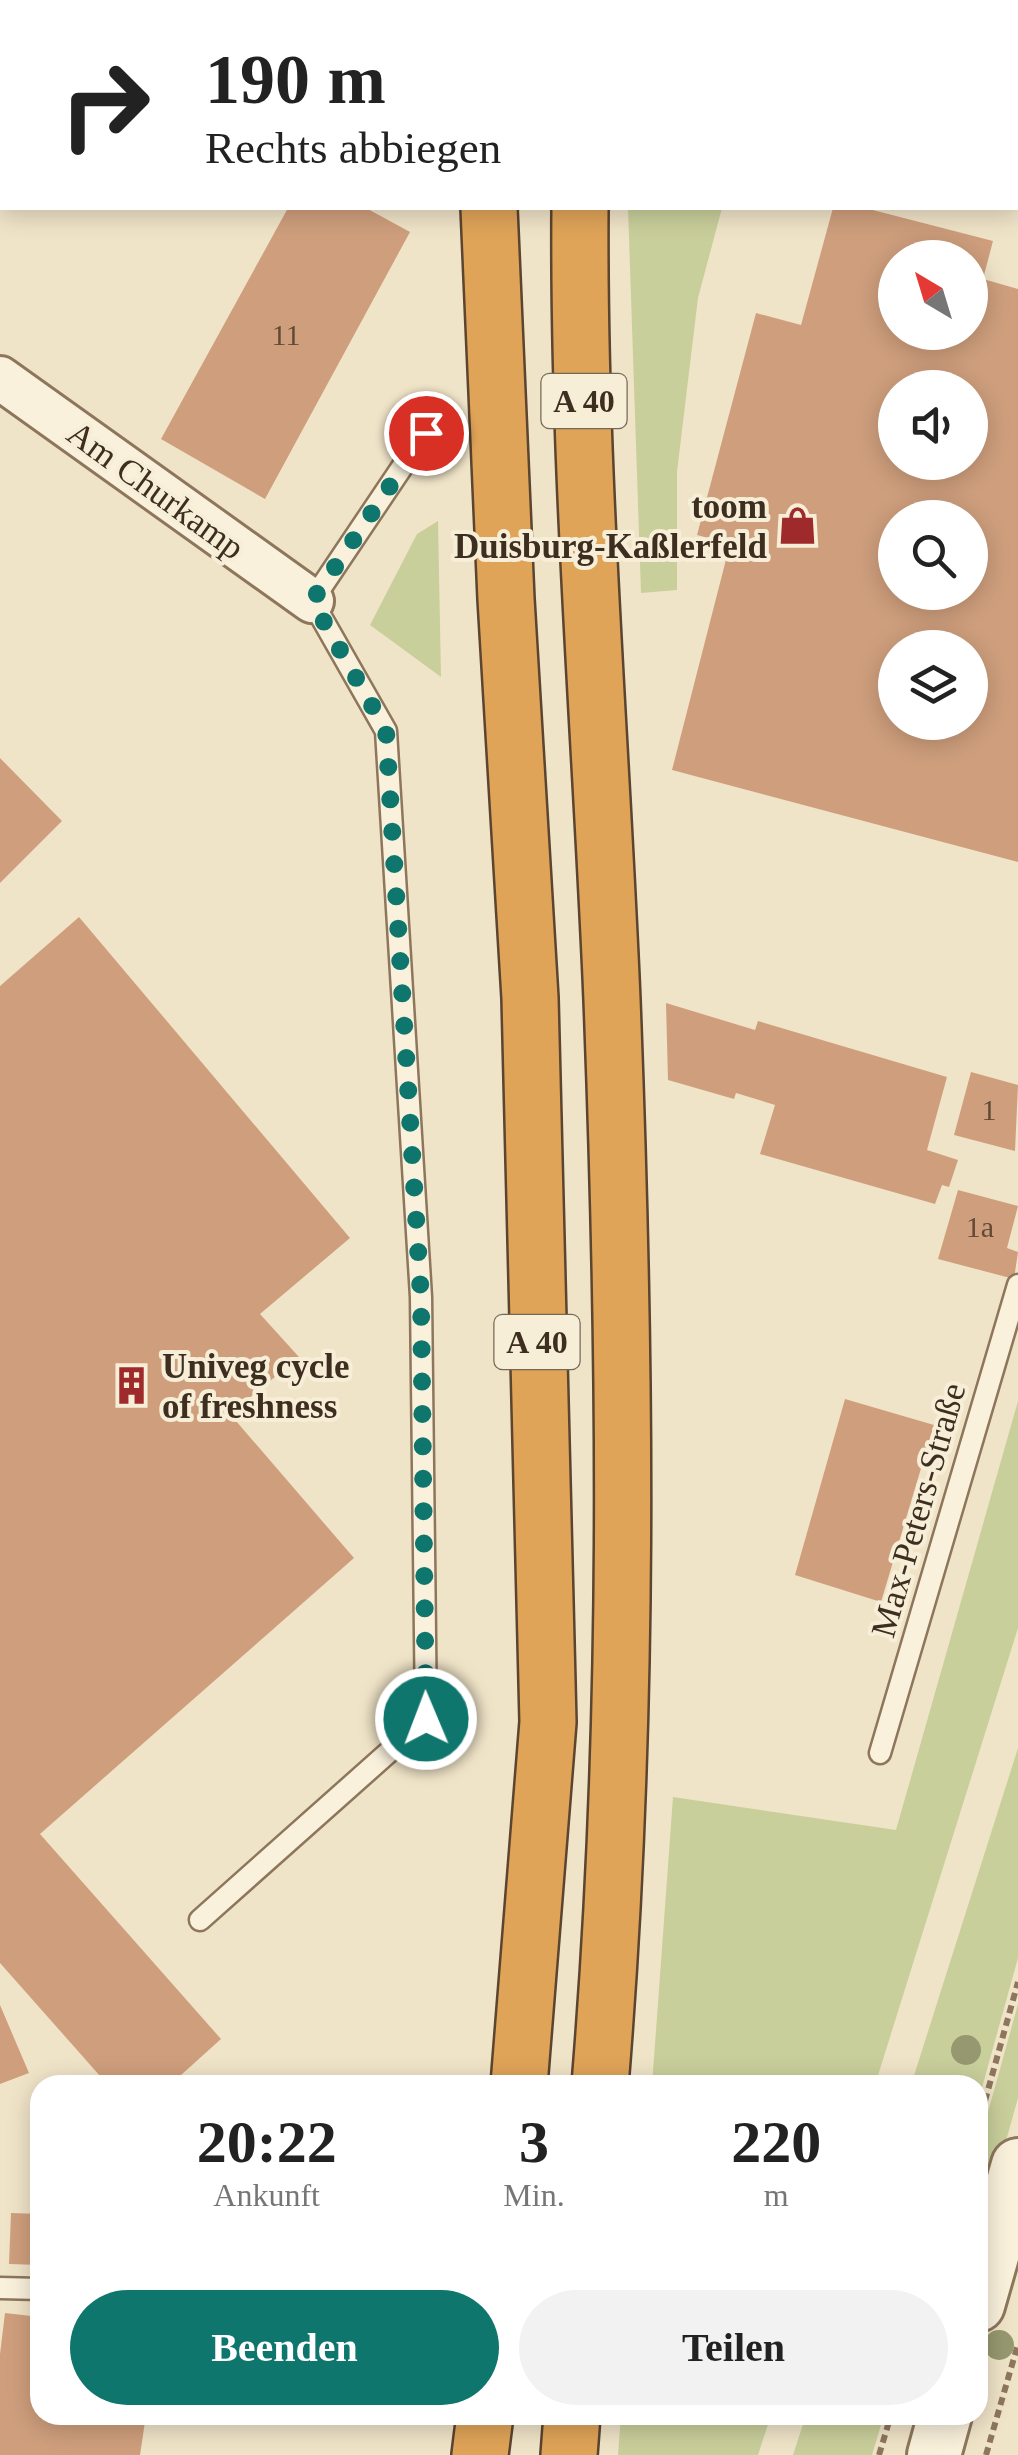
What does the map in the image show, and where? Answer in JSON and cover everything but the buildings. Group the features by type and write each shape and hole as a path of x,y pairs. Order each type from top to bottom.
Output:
{"highway":[{"name":"A 40","path":"489,210 506,599 530,998 548,1722 520,2075"},
{"name":"A 40","path":"580,210 589,594 612,996 625,1405 623,1705 601,2075"},
{"path":"480,2455 483,2425"},
{"path":"569,2455 571,2425"}],"street":[{"name":"Am Churkamp","path":"0,378 312,601"},
{"path":"988,2270 1018,2165"},
{"path":"934,2455 943,2425"}],"lane":[{"path":"200,1920 426,1719 421,1297 386,730 312,601 426,433"},
{"name":"Max-Peters-Straße","path":"880,1753 1018,1285"},
{"path":"0,2288 30,2289"}],"path":[{"path":"988,2090 1018,1982"},
{"path":"986,2455 1018,2344"},
{"path":"879,2455 888,2425"}],"green space":[{"path":"628,210 721,210 698,298 677,472 677,590 641,593"},
{"path":"438,521 441,677 370,625 417,534"},
{"path":"1018,1401 1018,1628 878,2075 653,2075 673,1797 896,1830"},
{"path":"1018,1748 1018,1958 986,2075 914,2075"},
{"path":"1018,2004 1018,2098 988,2205 988,2112"},
{"path":"620,2425 768,2425 758,2455 618,2455"},
{"path":"803,2425 881,2425 872,2455 793,2455"}],"place":[{"name":"toom Duisburg-Kaßlerfeld","path":"797,526"},
{"name":"Univeg cycle of freshness","path":"132,1386"}],"route":[{"path":"426,433 312,601 386,730 421,1297 426,1719"}]}
